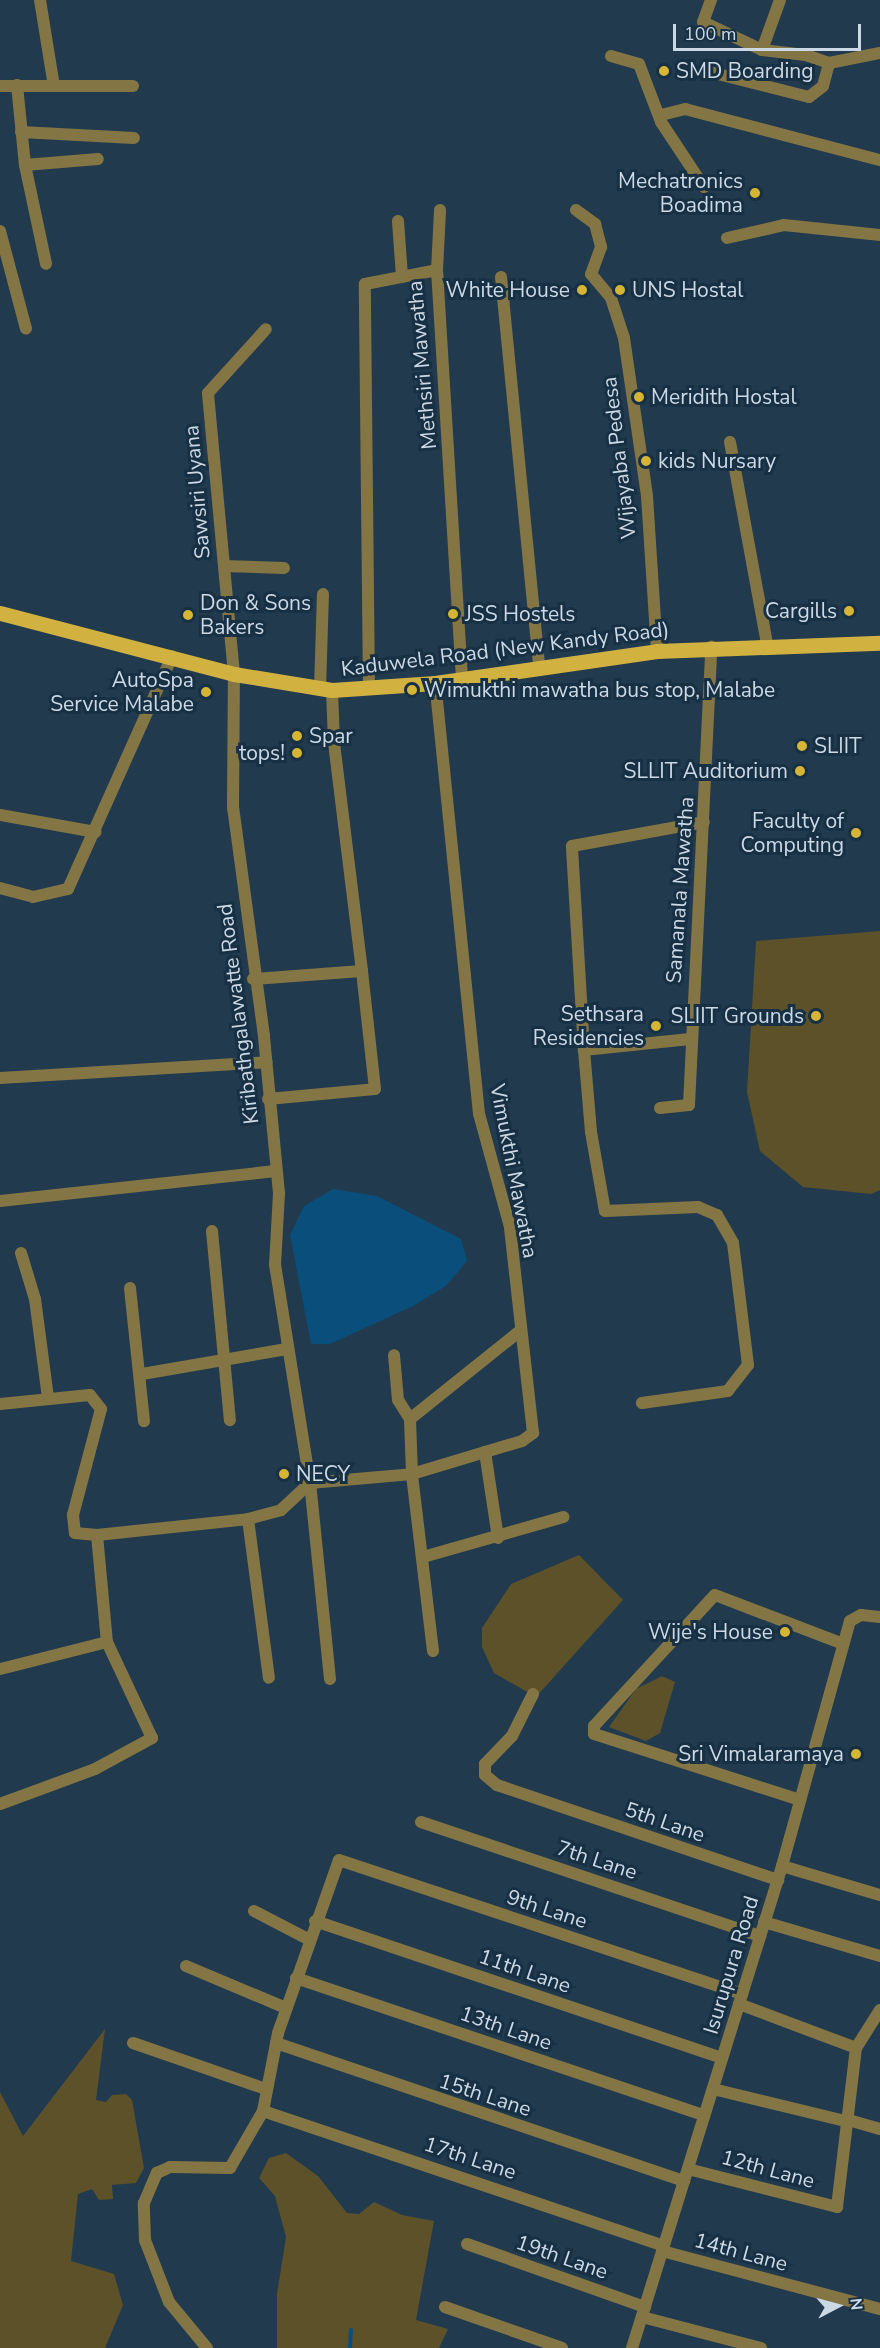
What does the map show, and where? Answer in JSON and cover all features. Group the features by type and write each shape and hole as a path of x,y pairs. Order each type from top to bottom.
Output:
{"main road":[{"name":"Kaduwela Road (New Kandy Road)","path":"0,613 234,674 326,689 369,690 539,665 657,651 767,644 880,643"}],"street":[{"path":"40,0 54,86"},
{"path":"711,0 703,22 762,50 829,63 880,53"},
{"path":"762,50 780,0"},
{"path":"611,56 639,64 670,138 704,187"},
{"path":"710,72 809,97 822,86 829,63"},
{"path":"17,85 25,165 46,264"},
{"path":"0,86 133,86"},
{"path":"661,115 685,108 880,160"},
{"path":"21,132 134,138"},
{"path":"25,165 98,159"},
{"path":"437,270 440,210"},
{"name":"Wijayaba Pedesa","path":"576,210 595,224 601,247 591,274 611,298 624,338 647,496 657,651"},
{"path":"398,221 402,277"},
{"path":"727,238 784,225 880,235"},
{"path":"0,231 26,330"},
{"name":"Methsiri Mawatha","path":"369,690 365,284 437,270 462,678"},
{"path":"501,277 539,665"},
{"name":"Sawsiri Uyana","path":"234,674 207,393 266,329"},
{"path":"730,442 767,644"},
{"path":"224,566 284,568"},
{"path":"268,1099 375,1089 326,689 323,594"},
{"name":"Samanala Mawatha","path":"660,1108 689,1105 690,1039 704,822 711,647"},
{"path":"0,888 33,897 68,889 172,656"},
{"name":"Kiribathgalawatte Road","path":"234,674 233,808 253,979 267,1062 275,1171 275,1265 310,1483 330,1679"},
{"name":"Vimukthi Mawatha","path":"310,1483 412,1474 485,1452 532,1433 510,1227 479,1114 435,682"},
{"path":"0,815 95,832"},
{"path":"642,1403 728,1390 748,1365 733,1243 717,1215 698,1207 605,1211 591,1132 572,846 704,822"},
{"path":"253,979 362,971"},
{"path":"584,1050 690,1039"},
{"path":"0,1078 267,1062"},
{"path":"0,1201 275,1171"},
{"path":"212,1232 230,1420"},
{"path":"21,1252 35,1299 48,1398"},
{"path":"130,1288 142,1374 144,1421"},
{"path":"410,1419 521,1330"},
{"path":"142,1374 287,1349"},
{"path":"394,1355 398,1400 410,1419 412,1474 433,1651"},
{"path":"0,1404 90,1395 101,1409 72,1515 75,1533 97,1535 248,1519 281,1510 310,1483"},
{"path":"485,1452 498,1538"},
{"path":"423,1557 498,1538 563,1517"},
{"path":"248,1519 269,1678"},
{"path":"0,1804 95,1769 152,1738 107,1642 97,1535"},
{"path":"800,1800 594,1734 594,1726 715,1595 843,1644"},
{"name":"Isurupura Road","path":"632,2348 782,1866 850,1621 861,1615 880,1617"},
{"path":"0,1669 107,1642"},
{"name":"5th Lane","path":"533,1694 512,1736 485,1764 485,1775 497,1785 777,1880"},
{"name":"7th Lane","path":"421,1822 760,1936"},
{"name":"9th Lane","path":"315,1921 339,1860 741,1999 856,2048"},
{"path":"782,1866 880,1895"},
{"path":"254,1911 308,1939"},
{"path":"207,2348 169,2302 145,2240 144,2203 157,2173 170,2167 230,2168 263,2110 276,2043 315,1921"},
{"name":"11th Lane","path":"315,1921 722,2058"},
{"path":"764,1922 880,1956"},
{"path":"186,1966 286,2008"},
{"name":"13th Lane","path":"296,1978 704,2115"},
{"path":"845,2120 856,2048 880,2010"},
{"path":"133,2043 266,2089"},
{"name":"15th Lane","path":"276,2043 686,2175"},
{"path":"713,2089 880,2129"},
{"name":"17th Lane","path":"263,2110 663,2248"},
{"name":"12th Lane","path":"686,2175 837,2207 845,2120"},
{"name":"19th Lane","path":"467,2244 644,2312 761,2348"},
{"name":"14th Lane","path":"663,2248 880,2309"},
{"path":"446,2307 562,2348"}],"shaded area":[{"name":"SLIIT Grounds","path":"880,931 880,1190 871,1194 803,1187 760,1151 747,1092 756,941"},
{"path":"579,1555 623,1600 536,1697 494,1673 482,1647 482,1628 511,1584"},
{"path":"662,1676 675,1682 660,1733 646,1741 609,1727 636,1689"},
{"path":"105,2029 96,2100 106,2102 112,2095 126,2094 132,2100 144,2168 136,2183 112,2185 113,2199 99,2200 92,2189 78,2194 71,2261 114,2274 123,2305 105,2348 0,2348 0,2092 23,2136"},
{"path":"286,2153 318,2176 347,2213 359,2214 374,2202 402,2215 434,2221 416,2320 448,2329 439,2348 277,2348 277,2294 286,2237 275,2196 259,2178 269,2158"}],"water":[{"path":"333,1189 377,1196 461,1239 467,1261 446,1286 413,1306 330,1344 311,1344 290,1235 304,1206"}],"waterway":[{"path":"350,2348 351,2330"}],"place":[{"name":"SMD Boarding","path":"664,71"},
{"name":"Mechatronics Boadima","path":"755,193"},
{"name":"White House","path":"582,290"},
{"name":"UNS Hostal","path":"620,290"},
{"name":"Meridith Hostal","path":"639,397"},
{"name":"kids Nursary","path":"646,461"},
{"name":"Cargills","path":"849,611"},
{"name":"JSS Hostels","path":"453,614"},
{"name":"Don & Sons Bakers","path":"188,615"},
{"name":"Wimukthi mawatha bus stop, Malabe","path":"412,690"},
{"name":"AutoSpa Service Malabe","path":"206,692"},
{"name":"Spar","path":"297,736"},
{"name":"SLIIT","path":"802,746"},
{"name":"tops!","path":"297,753"},
{"name":"SLLIT Auditorium","path":"800,771"},
{"name":"Faculty of Computing","path":"856,833"},
{"name":"SLIIT Grounds","path":"816,1016"},
{"name":"Sethsara Residencies","path":"656,1026"},
{"name":"NECY","path":"284,1474"},
{"name":"Wije's House","path":"785,1632"},
{"name":"Sri Vimalaramaya","path":"856,1754"}]}
